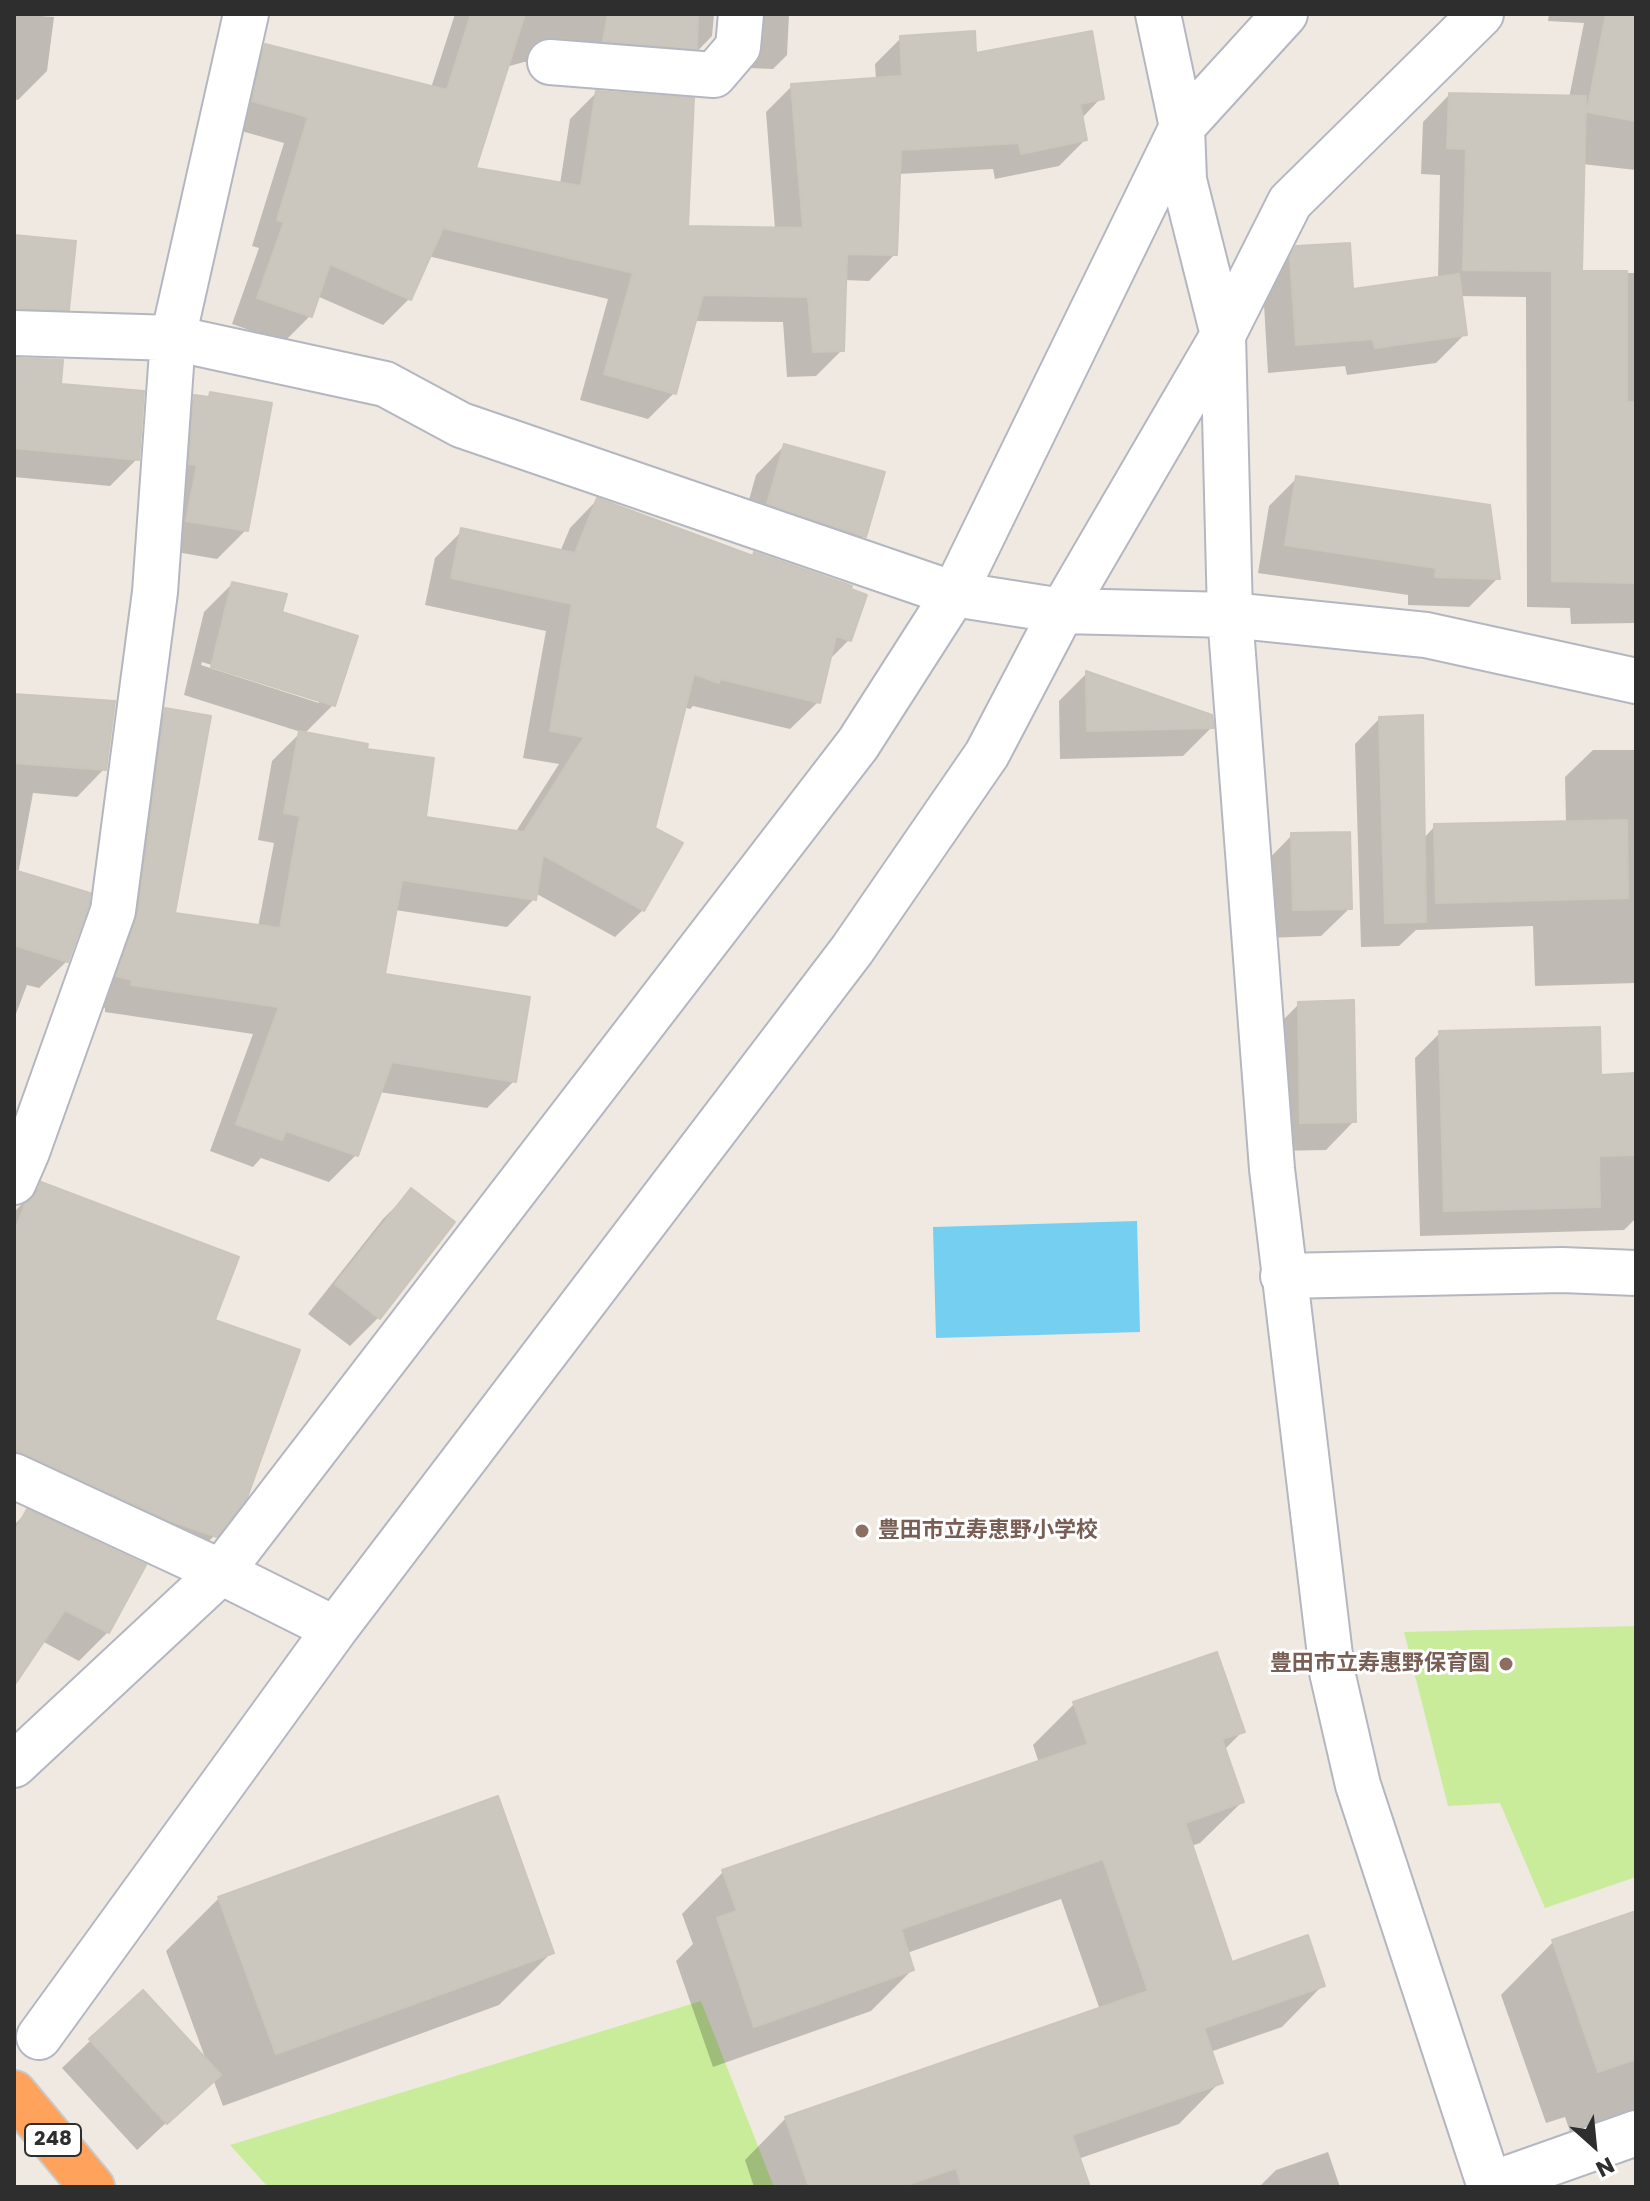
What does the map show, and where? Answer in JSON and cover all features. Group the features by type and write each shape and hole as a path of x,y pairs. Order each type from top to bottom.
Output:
{"highway":[{"name":"248","path":"14,2093 92,2187"}],"street":[{"path":"14,1182 113,911 155,592 173,338 246,14"},
{"path":"550,62 714,75 738,47 741,14"},
{"path":"1158,14 1182,127 1184,180 1223,335 1230,615 1272,1169 1335,1687 1358,1785 1489,2186 1636,2133"},
{"path":"14,1765 221,1572 858,744 954,594 1182,127 1285,14"},
{"path":"39,2037 335,1629 852,950 987,754 1062,611 1223,335 1290,202 1481,14"},
{"path":"14,333 173,338 385,384 461,425 954,594 1062,611 1230,615 1426,635 1636,681"},
{"path":"1283,1276 1562,1270 1636,1273"},
{"path":"14,1476 221,1572 335,1629"}],"green space":[{"path":"1636,1626 1636,1877 1545,1908 1500,1803 1448,1806 1404,1632"},
{"path":"701,2001 774,2187 268,2187 230,2145"}],"water":[{"path":"1137,1221 1140,1332 936,1338 933,1227"}],"building":[{"path":"471,14 525,14 476,168 581,186 596,91 694,98 688,226 803,228 791,84 902,76 900,36 975,31 976,53 1092,31 1104,99 1080,104 1087,140 1021,154 1019,143 901,150 897,255 847,254 844,351 813,352 808,297 703,295 676,394 604,374 633,273 443,228 411,300 330,264 312,317 257,298 284,222 277,220 308,117 252,101 265,44 447,90"},
{"path":"608,14 698,14 697,49 603,41"},
{"path":"1606,14 1636,14 1636,121 1587,112"},
{"path":"1449,93 1586,96 1582,271 1627,271 1627,402 1636,402 1636,583 1552,581 1552,271 1463,270 1466,149 1447,148"},
{"path":"14,235 76,241 69,310 14,308"},
{"path":"1350,243 1353,289 1459,274 1467,335 1375,348 1373,339 1296,345 1290,257 1296,246"},
{"path":"14,358 63,360 61,384 144,391 139,460 14,448"},
{"path":"210,392 272,403 248,531 186,521 197,465 189,464 194,395 209,397"},
{"path":"784,444 885,472 866,537 767,504"},
{"path":"1296,476 1490,505 1500,579 1435,577 1436,568 1285,545"},
{"path":"597,498 753,556 754,552 852,586 851,589 867,595 851,641 836,636 820,703 720,679 719,683 694,674 655,828 683,843 644,911 543,855 536,900 402,880 385,974 530,997 516,1082 392,1062 358,1156 286,1131 282,1140 236,1124 279,1007 131,985 132,980 116,976 138,914 165,708 211,716 175,913 280,928 300,816 284,813 299,731 368,744 367,749 434,758 426,817 524,832 584,737 550,731 572,604 451,578 461,528 575,553"},
{"path":"232,582 287,594 282,612 358,636 335,706 211,667"},
{"path":"1086,671 1212,715 1214,728 1087,731"},
{"path":"14,694 115,701 106,770 14,763"},
{"path":"1423,715 1426,922 1385,923 1379,717"},
{"path":"1627,820 1628,898 1436,903 1434,824"},
{"path":"1350,832 1352,909 1293,910 1291,833"},
{"path":"14,870 90,893 89,905 68,962 14,945"},
{"path":"1354,1000 1356,1122 1300,1123 1298,1002"},
{"path":"1600,1027 1601,1075 1636,1073 1636,1155 1599,1156 1600,1207 1444,1211 1439,1031"},
{"path":"41,1182 239,1257 215,1320 300,1350 247,1498 217,1537 171,1521 14,1449 14,1233 25,1204 37,1193"},
{"path":"411,1188 455,1222 380,1319 335,1284"},
{"path":"27,1509 146,1565 109,1633 65,1610 14,1686 14,1533"},
{"path":"1217,1652 1245,1732 1222,1739 1244,1802 1185,1823 1232,1962 1308,1935 1325,1986 1204,2028 1223,2083 1072,2135 1090,2187 962,2187 956,2168 901,2187 809,2187 785,2117 1148,1991 1103,1859 901,1929 914,1970 754,2027 717,1918 737,1911 722,1870 1088,1744 1073,1702"},
{"path":"498,1796 554,1953 276,2054 218,1897"},
{"path":"1636,1911 1636,2059 1598,2072 1552,1940"},
{"path":"143,1990 221,2075 167,2124 89,2039"}],"place":[{"name":"豊田市立寿恵野小学校","path":"862,1531"},
{"name":"豊田市立寿惠野保育園","path":"1506,1664"}]}
